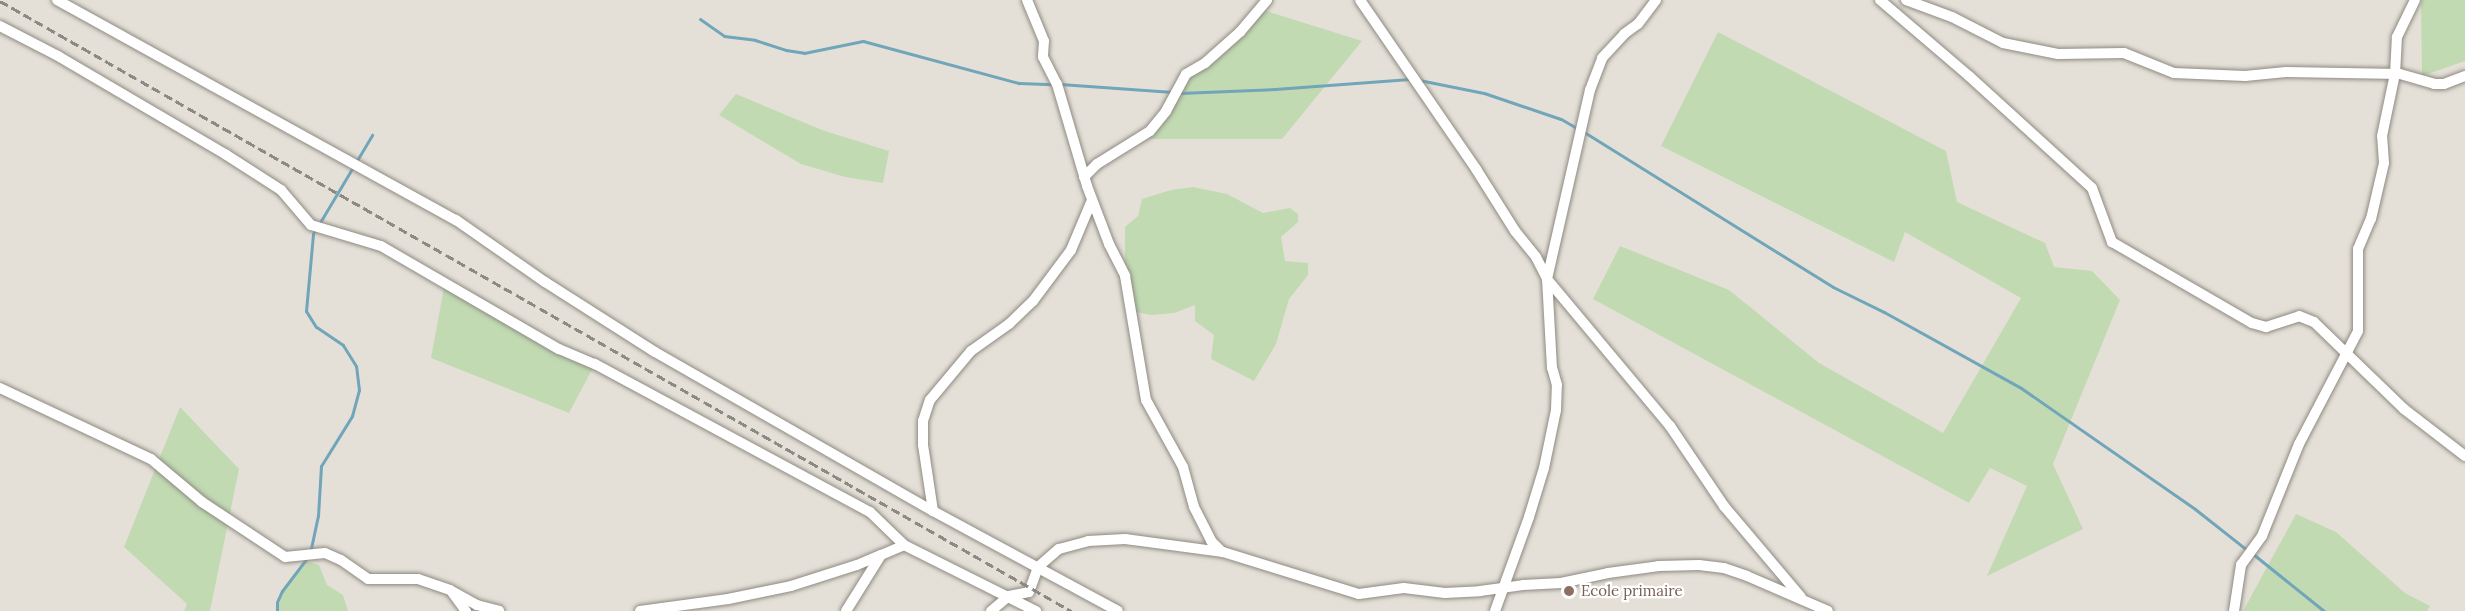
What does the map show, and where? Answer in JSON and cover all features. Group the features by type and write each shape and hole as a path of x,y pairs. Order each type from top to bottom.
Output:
{"street":[{"path":"57,0 456,220 545,282 655,352 933,511 1118,611"},
{"path":"1027,0 1044,41 1043,57 1058,84 1064,114 1092,200 1109,244 1125,276 1146,400 1183,467 1194,507 1211,541 1223,552"},
{"path":"1084,177 1097,164 1150,131 1166,111 1186,74 1205,63 1240,33 1267,0"},
{"path":"1360,0 1476,169 1515,231 1536,257 1547,279 1671,426 1724,506 1810,607"},
{"path":"1495,611 1529,518 1544,468 1556,410 1557,385 1552,368 1547,279 1590,90 1602,58 1624,34 1638,24 1656,0"},
{"path":"1880,0 1969,76 2092,188 2112,242 2252,323 2266,327 2299,316 2314,322 2404,409 2465,456"},
{"path":"1906,0 1952,17 2003,43 2058,54 2124,53 2174,73 2245,76 2286,72 2395,74 2434,84 2444,84 2465,76"},
{"path":"2234,611 2241,565 2262,536 2299,444 2358,331 2358,249 2378,197 2385,163 2382,136 2395,74 2397,37 2415,0"},
{"path":"0,26 58,56 225,154 281,190 311,225 381,246 559,349 595,364 870,512 904,545 1036,611"},
{"path":"933,511 923,445 923,422 930,400 970,351 1009,324 1033,301 1071,250 1092,200"},
{"path":"0,388 151,459 202,502 285,556 325,553 341,560 368,579 418,579 450,590 477,605 499,611"},
{"path":"991,611 1010,596 1029,592 1038,567 1059,549 1088,541 1125,539 1223,552 1359,594 1392,589 1455,593 1561,584 1608,573 1659,566 1699,565 1731,571 1810,607 1828,611"},
{"path":"640,611 728,599 791,586 904,545"},
{"path":"846,611 881,555"},
{"path":"450,590 466,611"},
{"path":"2227,611 2235,597"}],"green space":[{"path":"2421,0 2465,0 2465,61 2422,76"},
{"path":"1260,9 1362,41 1282,139 1138,139 1150,131 1186,74"},
{"path":"1718,32 1946,151 1957,202 2045,243 2054,267 2092,271 2120,300 2053,464 2083,529 1987,576 2027,486 1990,468 1969,503 1593,299 1620,246 1729,290 1819,363 1943,433 2021,298 1905,232 1894,262 1661,146"},
{"path":"736,94 822,130 889,151 883,183 845,177 801,164 719,115"},
{"path":"1193,187 1227,194 1263,213 1290,208 1298,214 1298,222 1281,237 1285,261 1308,263 1308,275 1289,299 1276,344 1254,381 1211,359 1214,335 1195,321 1195,305 1174,313 1151,315 1131,311 1125,276 1125,227 1138,216 1142,199 1171,190"},
{"path":"445,282 595,364 569,413 431,358"},
{"path":"180,407 239,469 210,611 184,611 187,604 124,547"},
{"path":"2296,514 2336,532 2405,593 2430,606 2427,611 2243,611"},
{"path":"304,561 319,565 327,585 343,595 348,611 277,611 277,602 282,591"}],"waterway":[{"path":"700,19 724,36 755,40 786,50 804,53 863,41 1019,83 1053,84"},
{"path":"1180,93 1410,79"},
{"path":"1419,80 1484,93 1561,119 1578,129"},
{"path":"1060,84 1173,92"},
{"path":"1584,132 1833,287 1884,312 2021,388 2195,509 2247,550"},
{"path":"319,224 372,135"},
{"path":"310,553 318,516 321,466 352,416 359,390 356,366 343,345 316,327 306,311 315,229"},
{"path":"2253,554 2324,611"},
{"path":"277,611 277,602 282,591 307,558"}],"railway":[{"path":"0,1 1071,611"}],"place":[{"name":"Ecole primaire","path":"1569,591"}]}
